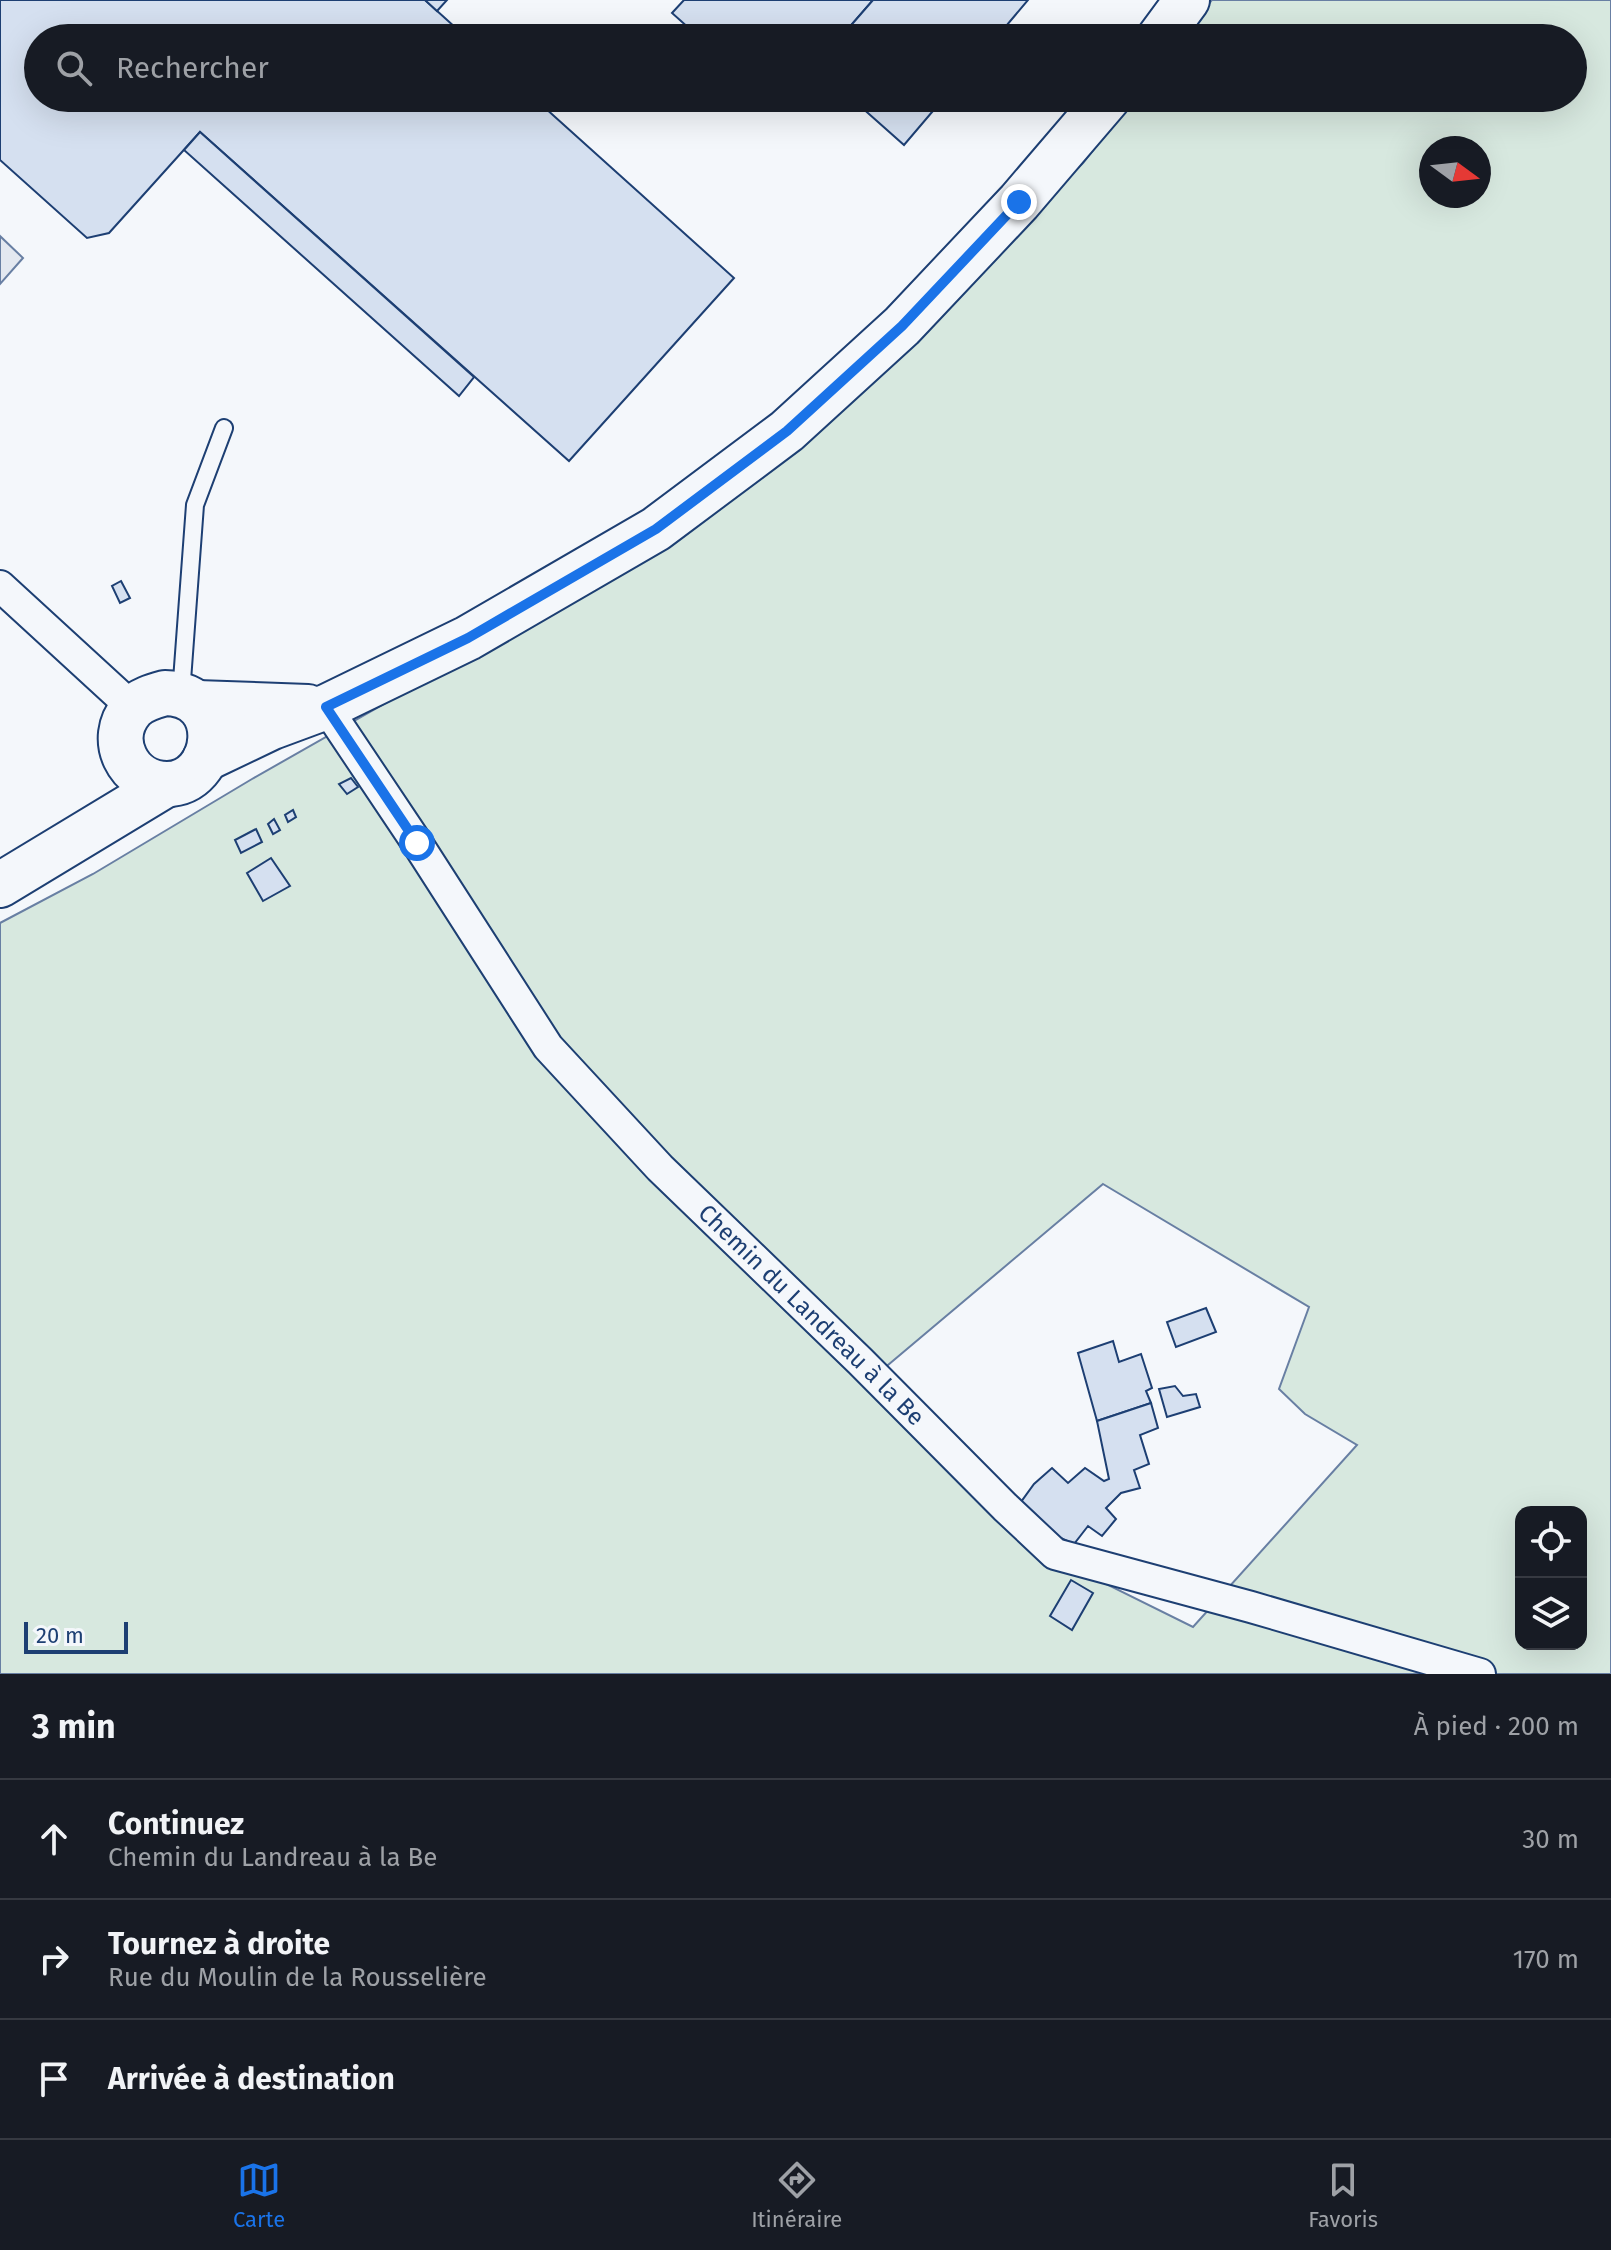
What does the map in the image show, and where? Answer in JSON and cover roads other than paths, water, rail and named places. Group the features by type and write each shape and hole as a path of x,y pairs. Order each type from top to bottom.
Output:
{"street":[{"path":"1169,24 1187,0"},
{"path":"205,759 261,732 326,707 468,638 656,529 787,431 902,326 1019,202 1096,112"},
{"path":"0,586 133,708"},
{"path":"167,784 138,776 129,767 120,743 122,727 133,708 152,696 326,707"},
{"path":"11,878 167,784 186,779 196,772 205,759 210,731 207,716 189,698"},
{"name":"Chemin du Landreau à la Be","path":"326,707 548,1047 660,1168 1055,1554 1480,1674"},
{"path":"11,878 73,826 105,788 122,753"}],"lane":[{"path":"189,698 195,505 224,428"}]}
